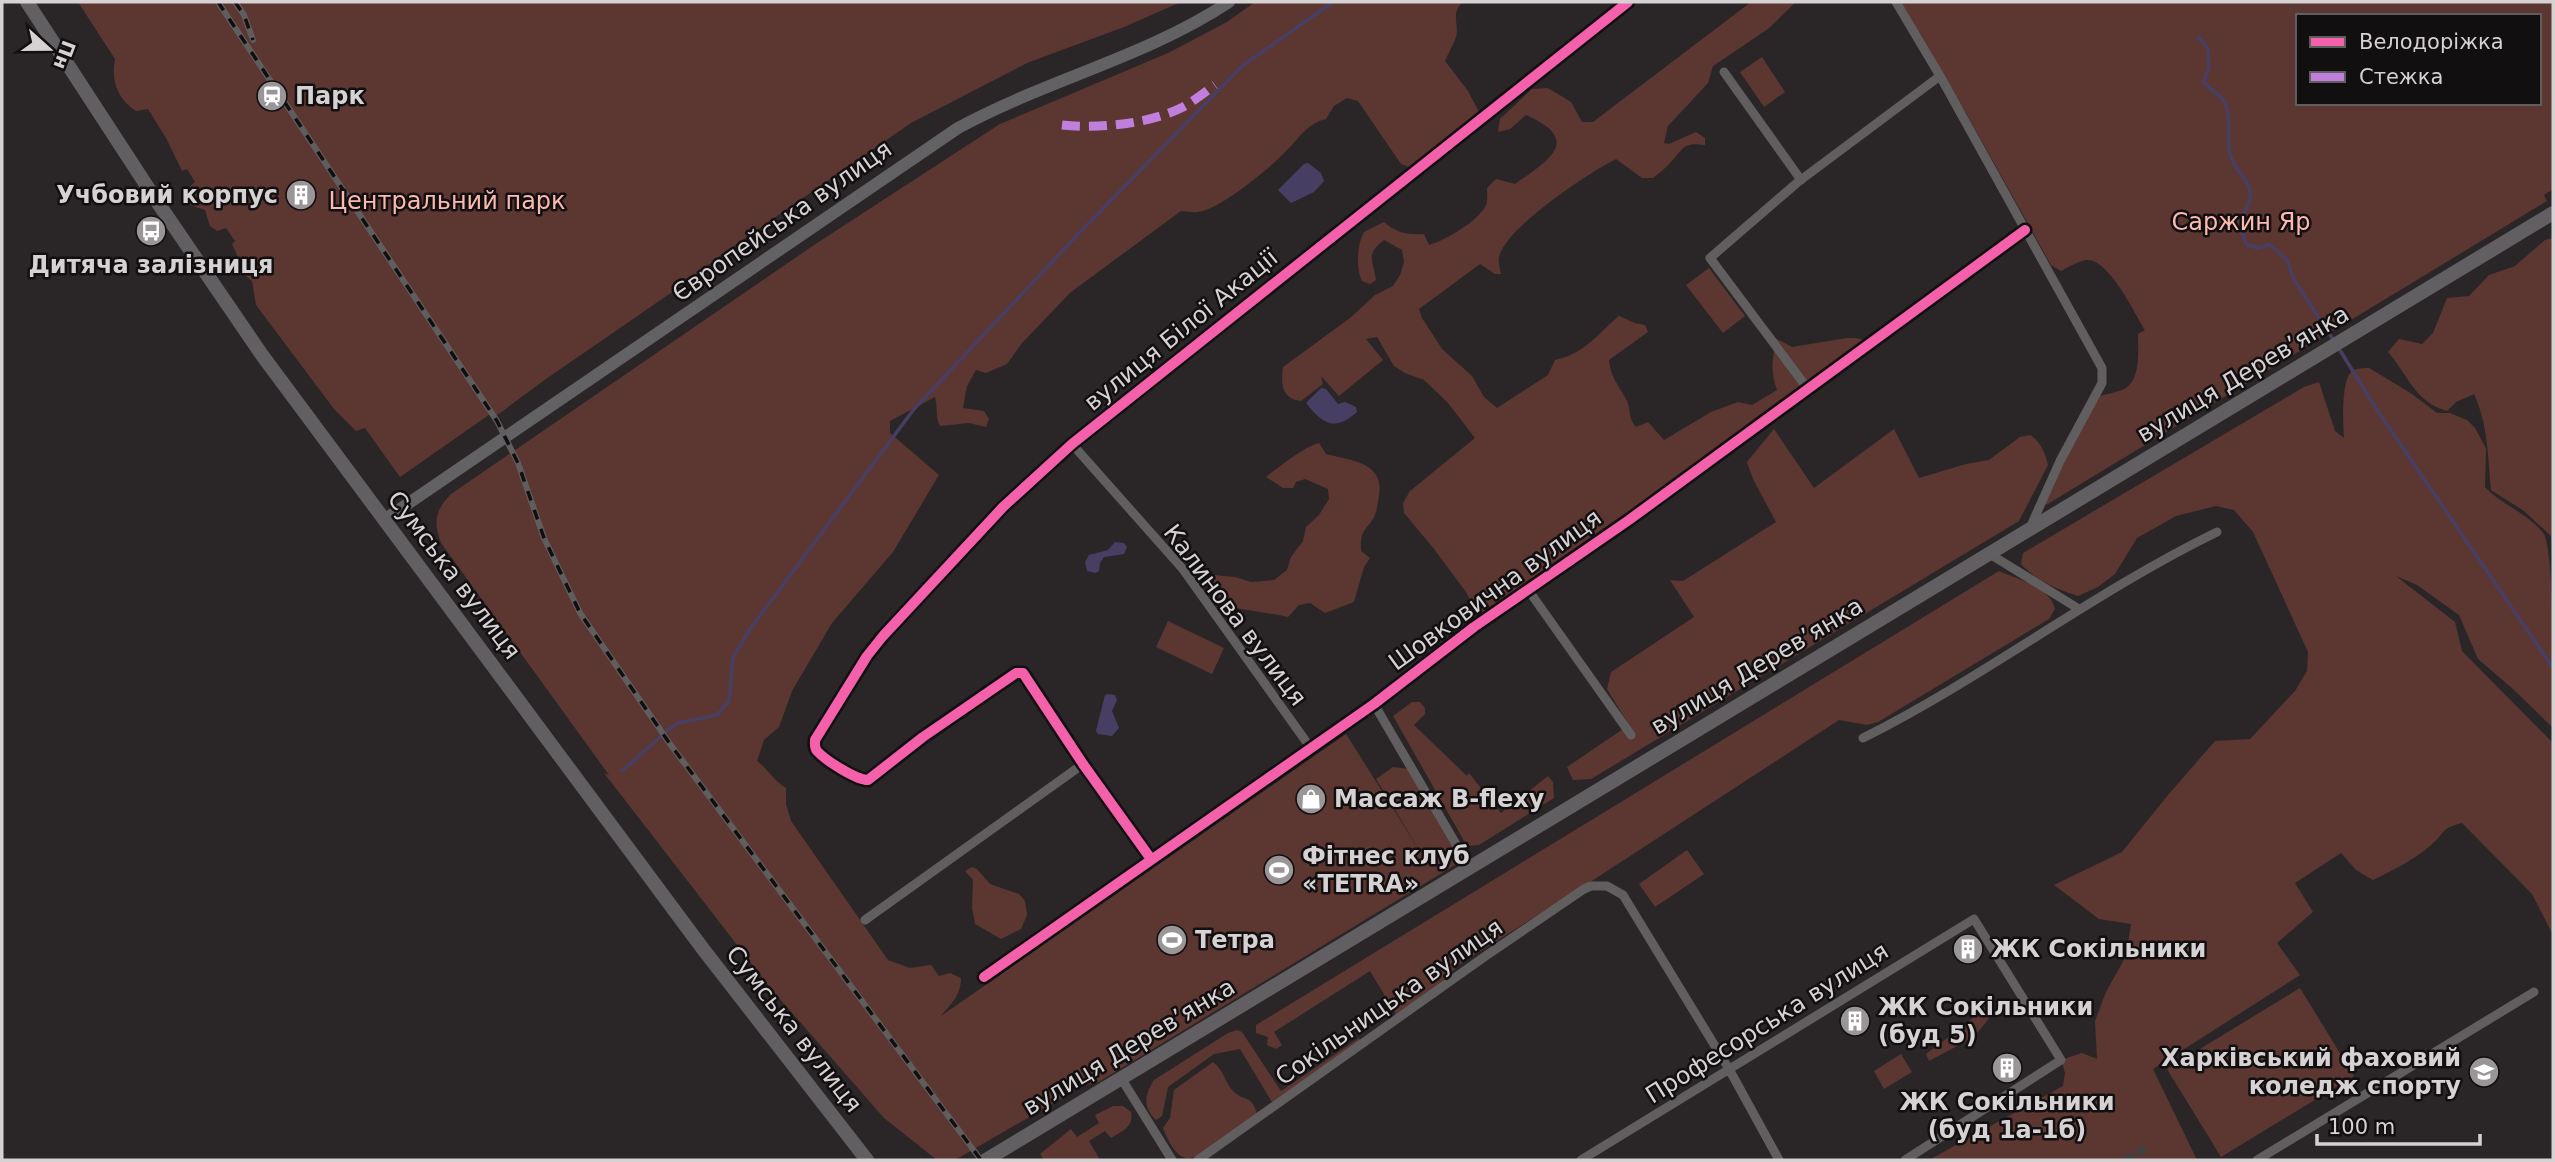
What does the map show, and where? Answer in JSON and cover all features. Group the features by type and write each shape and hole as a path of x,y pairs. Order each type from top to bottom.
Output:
{"main road":[{"name":"Сумська вулиця","path":"27,2 156,200 262,355 710,958 867,1160"},
{"name":"Європейська вулиця","path":"384,520 941,138 998,108 1181,30 1229,2"},
{"name":"вулиця Дерев’янка","path":"986,1160 2553,213"}],"street":[{"name":"вулиця Білої Акації","path":"1083,764 1027,676 1021,672 923,737 868,780 854,777 817,751 814,744 816,736 867,656 883,636 1003,508 1072,444 1628,2"},
{"path":"1896,2 1941,76 2102,368 2102,383 2060,461 2029,530"},
{"path":"1724,72 1801,180"},
{"path":"1808,389 1710,258 1801,180 1941,76"},
{"name":"Шовковична вулиця","path":"984,977 1374,704 1475,627 1529,591 2025,230"},
{"name":"Калинова вулиця","path":"1072,444 1182,568 1310,747"},
{"path":"1863,738 1900,720 2079,609 2217,532"},
{"path":"1988,553 2079,609"},
{"path":"1529,591 1631,735"},
{"path":"1374,704 1470,867"},
{"path":"865,920 1083,764 1151,859"},
{"name":"Сокільницька вулиця","path":"1198,1160 1591,886 1607,886 1623,895 1729,1069"},
{"name":"Професорська вулиця","path":"1581,1160 1974,919 2061,1060 1905,1160"},
{"path":"2257,1160 2534,992"},
{"path":"1729,1069 1779,1160"},
{"path":"1121,1078 1172,1160"}],"green space":[{"name":"Центральний парк","path":"78,2 1181,2 1124,27 1027,63 911,123 496,416 493,412 400,477 365,428 356,431 334,409 256,305 252,281 241,272 241,264 232,244 235,241 226,228 217,231 210,226 205,210 184,203 185,191 195,182 187,169 182,171 148,109 136,111 120,95 115,82 115,59"},
{"path":"1255,2 1463,2 1457,11 1455,40 1445,61 1468,91 1480,114 1409,167 1401,164 1358,101 1347,98 1334,106 1326,119 1308,128 1277,160 1243,188 1206,210 1181,211 1071,292 1022,343 1007,364 986,373 976,370 967,386 963,408 984,411 989,419 986,427 969,423 940,426 935,397 890,421 890,433 939,475 893,552 832,623 792,691 779,727 764,740 757,761 786,788 786,804 791,821 888,960 910,968 931,965 939,976 950,973 961,978 957,994 941,1016 1346,734 1421,853 1376,779 1393,767 1409,769 1456,851 1457,859 1455,865 1097,1083 1085,1085 1078,1078 1068,1085 1069,1094 955,1160 937,1160 884,1118 772,990 604,773 609,775 441,543 437,517 451,494 814,245 1000,124 1168,53 1227,22"},
{"path":"1751,2 1796,2 1768,29 1713,66 1708,83 1668,126 1664,143 1669,144 1696,132 1705,138 1705,145 1692,144 1685,147 1653,178 1642,178 1616,159 1604,166 1550,202 1516,231 1499,257 1501,274 1495,274 1480,264 1419,309 1422,318 1442,349 1472,376 1484,397 1497,408 1548,375 1555,360 1583,348 1619,316 1645,325 1648,332 1609,360 1610,367 1627,401 1633,424 1636,427 1648,422 1664,440 1711,412 1738,402 1752,405 1777,390 1773,369 1775,338 1792,347 1847,338 1867,341 1653,500 1479,618 1466,592 1404,513 1403,503 1410,491 1475,438 1448,403 1424,380 1394,366 1377,337 1366,339 1383,360 1339,396 1321,376 1323,384 1301,401 1294,400 1284,389 1283,367 1350,318 1375,295 1393,286 1400,275 1404,262 1402,250 1384,240 1372,254 1376,280 1370,284 1362,281 1358,256 1364,232 1384,222 1402,232 1424,234 1429,245 1435,243 1460,230 1482,211 1487,203 1487,188 1496,179 1515,184 1548,158 1555,150 1557,141 1553,133 1526,115 1510,129 1498,132 1500,119 1532,89 1547,88 1571,102 1582,122 1593,122"},
{"name":"Саржин Яр","path":"1896,2 2553,2 2553,189 2544,195 2547,201 2046,505 2044,497 2099,396 2126,388 2131,383 2138,363 2138,334 2145,330 2104,268 2087,260 2061,271 2051,265 1966,113"},
{"path":"1762,57 1785,92 1764,107 1740,72"},
{"path":"2553,238 2553,562 2551,536 2524,511 2491,490 2485,429 2474,394 2456,402 2447,411 2436,407 2413,387 2388,352 2399,339 2422,344 2433,333 2447,298 2469,296 2489,275 2515,266 2545,240"},
{"path":"1709,268 1745,316 1723,333 1686,285"},
{"path":"2369,368 2437,413 2450,413 2467,420 2475,428 2486,448 2485,487 2544,534 2548,547 2552,596 2553,728 2478,659 2459,615 2417,585 2396,576 2455,622 2462,651 2553,743 2553,935 2532,894 2462,823 2446,829 2431,845 2410,860 2373,880 2356,870 2341,853 2295,883 2313,912 2277,943 2300,975 2153,1069 2197,1160 1929,1160 2063,1086 2065,1073 2061,1060 2082,1053 2097,1059 2095,1021 2106,992 2126,956 2131,924 2099,919 2054,885 2122,852 2215,741 2250,739 2295,691 2307,671 2308,652 2253,532 2234,510 2216,506 2176,516 2137,538 2115,574 2098,587 2078,596 2034,575 2021,564 2023,553 2304,387 2319,382 2335,431 2344,438 2344,403 2348,376 2356,369"},
{"path":"1774,429 1814,488 1894,429 1919,478 1989,460 2020,437 2030,435 2042,448 2048,465 2019,521 1591,779 1573,780 1567,767 1629,725 1607,689 1611,672 1694,617 1670,580 1683,581 1776,522 1747,462"},
{"path":"1319,443 1326,454 1363,464 1371,469 1379,484 1376,512 1361,539 1361,551 1370,558 1364,567 1354,602 1325,613 1310,603 1299,605 1288,617 1223,604 1214,587 1214,575 1251,582 1274,580 1287,570 1291,557 1303,541 1306,527 1319,515 1329,499 1328,489 1305,479 1296,482 1293,488 1283,488 1266,477 1300,452"},
{"path":"1999,571 2040,589 2047,595 2055,609 2049,619 1878,722 1867,725 1839,720 1460,964 1400,1021 1370,971 1274,1032 1282,1045 1276,1049 1267,1045 1268,1037 1256,1033 1256,1025"},
{"path":"1168,621 1224,648 1212,674 1156,647"},
{"path":"1412,702 1420,702 1425,708 1425,714 1414,725 1467,776 1469,773 1501,813 1548,776 1553,782 1554,798 1479,845 1467,846 1393,716"},
{"path":"1687,850 1704,874 1655,907 1639,884"},
{"path":"972,867 990,884 1019,894 1025,901 1027,915 1021,929 1001,939 975,924 972,908 973,880 965,871"},
{"path":"2300,988 2354,1076 2221,1157 2167,1069"},
{"path":"1984,1007 1990,1017 1974,1037 1929,1061 1926,1054"},
{"path":"1237,1030 1242,1032 1281,1091 1359,1038 1362,1043 1272,1102 1240,1049 1214,1054 1168,1087 1162,1116 1156,1120 1146,1100 1154,1080"},
{"path":"1901,1054 1912,1072 1884,1089 1874,1071"},
{"path":"1213,1062 1233,1091 1250,1101 1257,1114 1203,1154 1183,1157 1172,1146 1163,1128 1170,1118 1174,1090"},
{"path":"1113,1106 1123,1106 1131,1112 1131,1121 1111,1138 1105,1131 1089,1141 1099,1158 1044,1160 1040,1154 1071,1129 1077,1137 1099,1123 1095,1115"}],"shaded area":[{"path":"1308,163 1321,173 1324,181 1314,192 1291,203 1278,190"},
{"path":"1321,388 1326,389 1338,404 1345,402 1356,407 1357,412 1342,422 1335,423 1329,423 1318,416 1306,403"},
{"path":"1115,542 1124,543 1127,547 1124,554 1104,557 1099,571 1087,571 1085,562 1089,555 1108,550"},
{"path":"1105,695 1115,695 1117,700 1112,711 1119,728 1112,736 1098,734 1096,731"}],"waterway":[{"path":"622,771 678,723 717,715 729,701 733,658 750,629 914,409 1081,231 1242,66 1333,2"},
{"path":"2198,37 2208,48 2209,69 2203,82 2219,95 2226,105 2230,154 2250,190 2247,207 2240,219 2241,231 2247,245 2257,248 2270,245 2287,260 2293,278 2334,341"},
{"path":"2338,347 2375,407 2553,668"}],"tunnel":[{"path":"2126,1160 2146,1148"}],"railway":[{"path":"218,2 497,421 518,463 544,538 580,613 670,744 981,1160"},
{"path":"235,2 244,15 253,40"}],"marked path":[{"path":"1062,125 1107,126 1155,118 1183,107 1215,85"}],"cycle path":[{"path":"1151,859 1083,764 1023,673 1016,673 923,737 868,780 849,773 827,759 816,750 815,740 867,656 883,636 1003,507 1072,444 1628,2"},
{"path":"984,977 1374,704 1474,627 1629,520 2025,230"}],"place":[{"name":"Парк","path":"272,96"},
{"name":"Учбовий корпус","path":"301,195"},
{"name":"Дитяча залізниця","path":"151,231"},
{"name":"Массаж B-flexy","path":"1311,799"},
{"name":"Фітнес клуб «TETRA»","path":"1279,870"},
{"name":"Тетра","path":"1172,940"},
{"name":"ЖК Сокільники","path":"1968,949"},
{"name":"ЖК Сокільники (буд 5)","path":"1855,1021"},
{"name":"ЖК Сокільники (буд 1а-1б)","path":"2007,1068"},
{"name":"Харківський фаховий коледж спорту","path":"2484,1072"}]}
